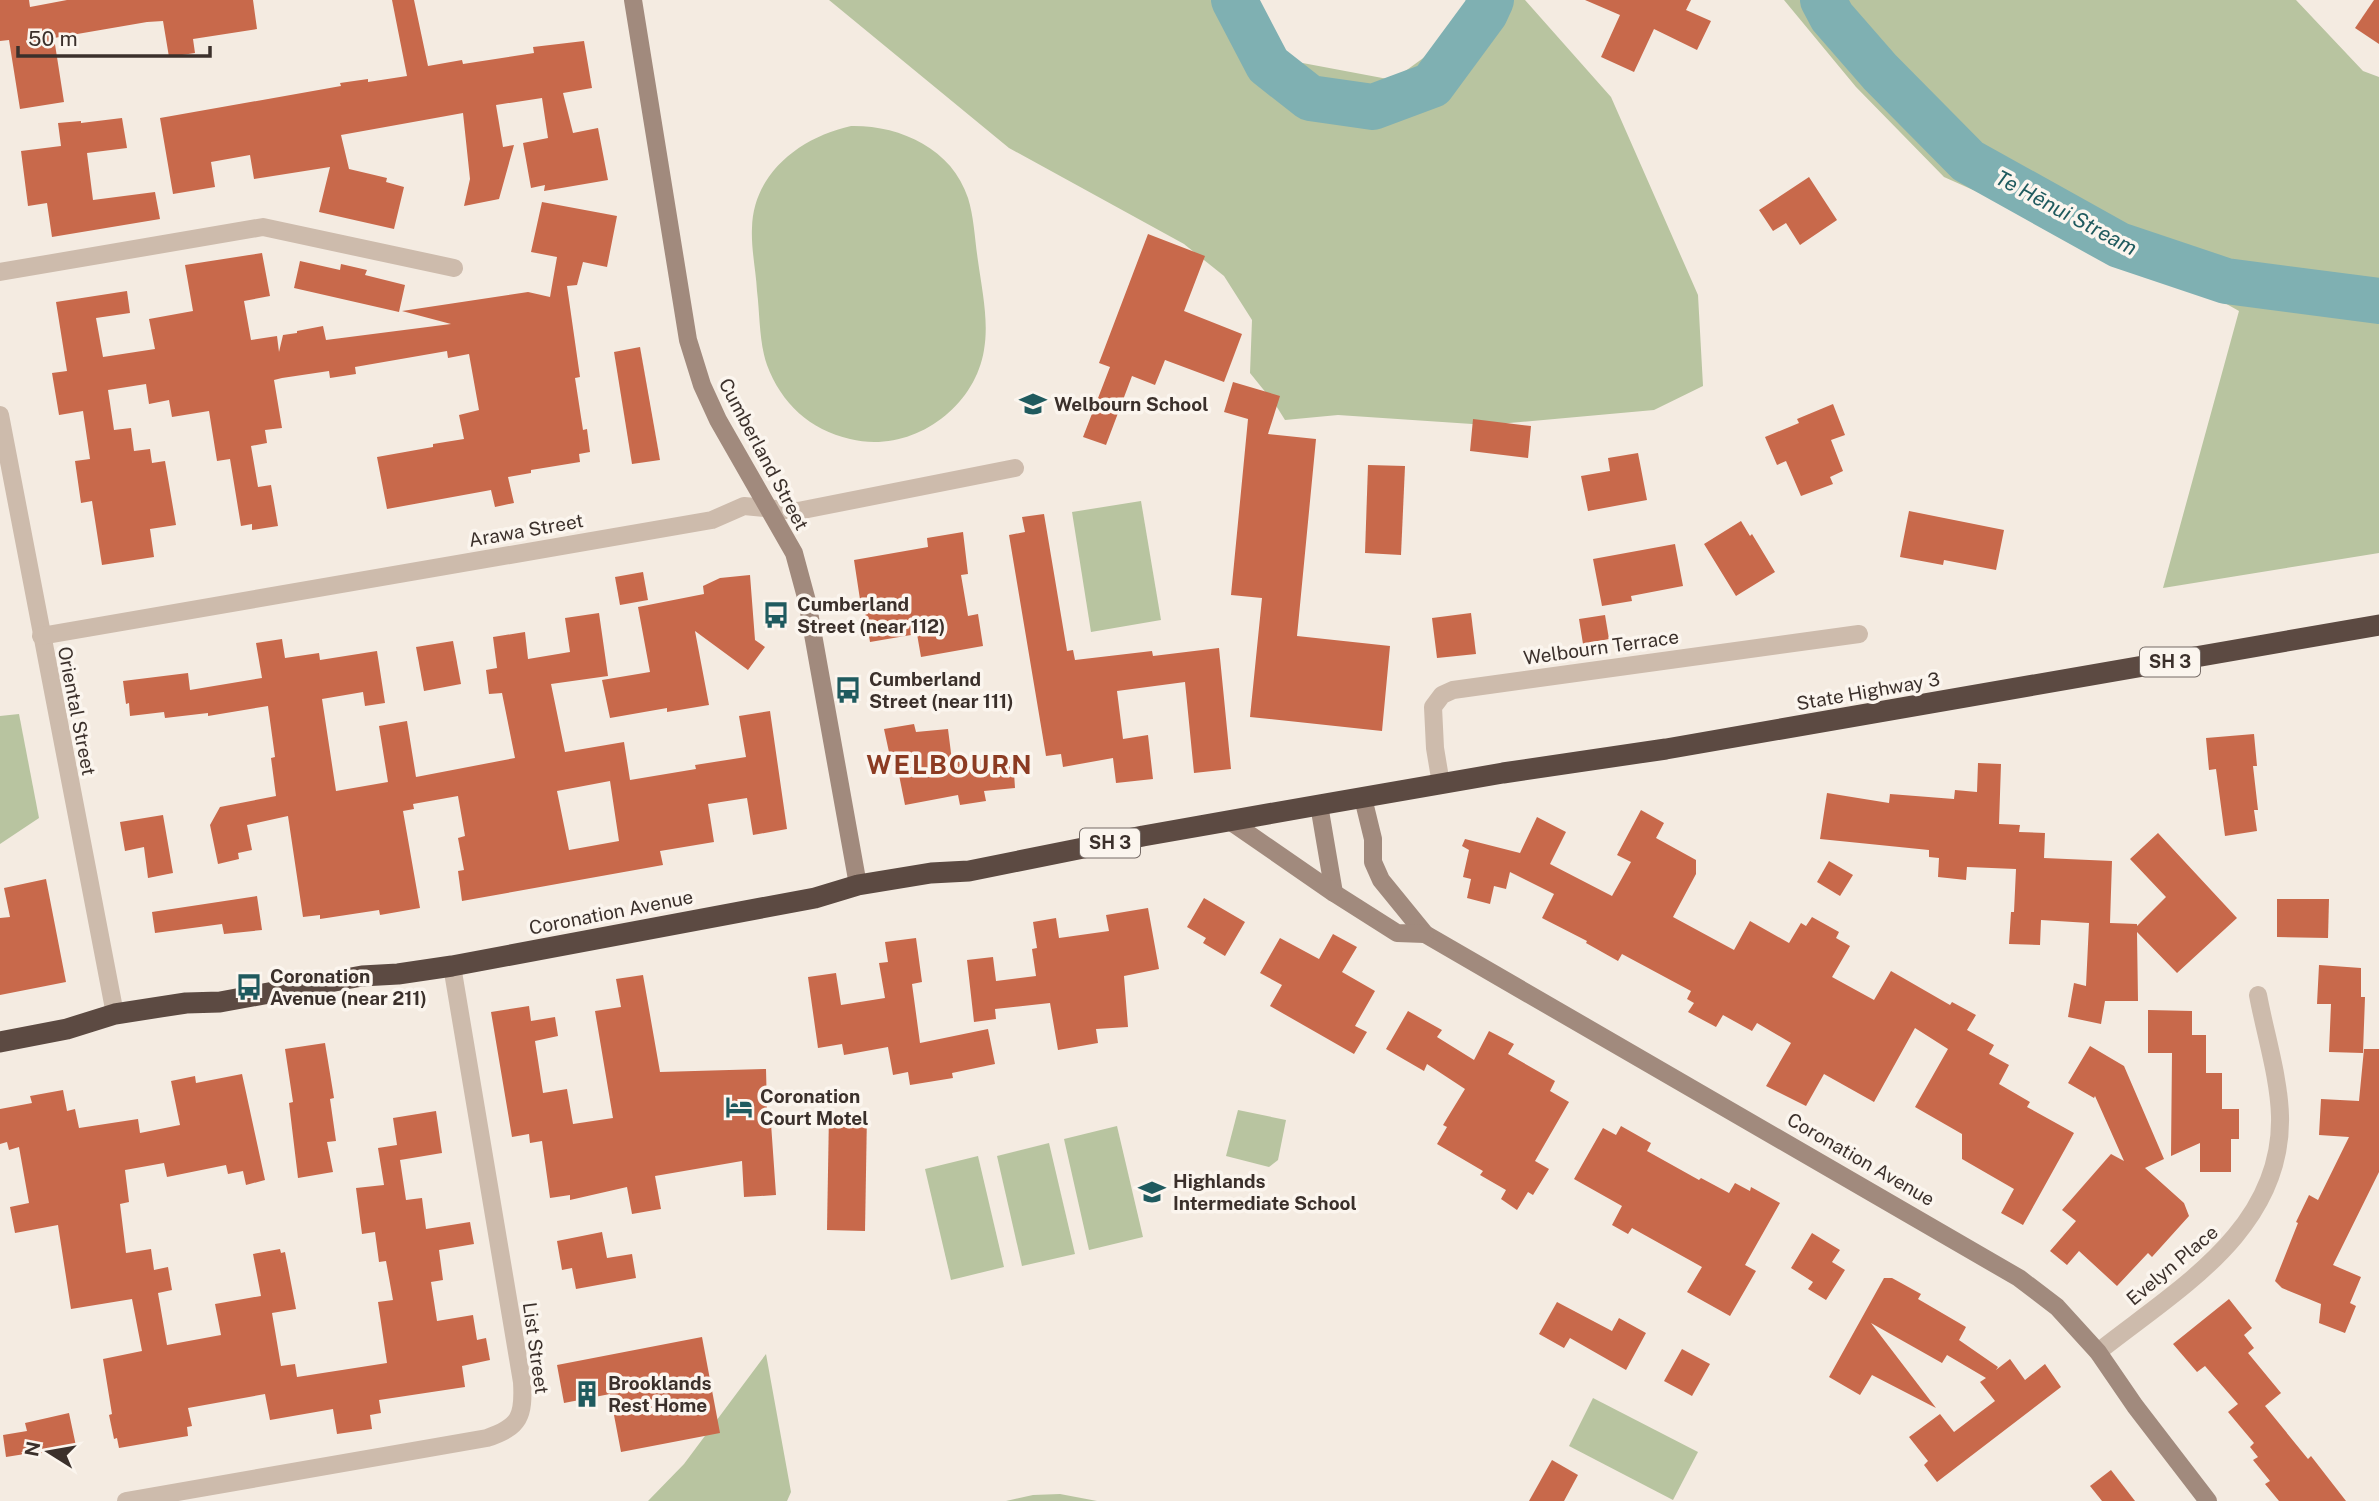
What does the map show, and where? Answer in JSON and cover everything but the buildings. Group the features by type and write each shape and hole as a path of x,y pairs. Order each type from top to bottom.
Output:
{"highway":[{"name":"State Highway 3","path":"1363,798 1706,742 2379,625"},
{"name":"Coronation Avenue","path":"0,1042 67,1029 115,1014 186,1003 220,1002 362,976 452,966 815,898 858,885 931,873 969,871 1363,798"}],"main road":[{"name":"Cumberland Street","path":"633,0 688,340 702,385 718,420 794,553 807,601 858,885"},
{"name":"Coronation Avenue","path":"1363,798 1373,839 1373,862 1381,880 1425,934 2019,1278 2057,1307 2098,1352 2135,1406 2208,1501"},
{"path":"1319,805 1334,893"},
{"name":"Coronation Avenue","path":"1230,821 1397,933 1425,934"}],"street":[{"path":"0,272 263,227 454,268"},
{"name":"Oriental Street","path":"0,415 115,1014"},
{"name":"Arawa Street","path":"41,636 712,520 744,506 798,511 1015,468"},
{"name":"Welbourn Terrace","path":"1441,784 1434,748 1433,707 1442,695 1453,690 1859,634"},
{"name":"List Street","path":"126,1501 487,1438 506,1432 516,1424 523,1404 522,1382 452,966"},
{"name":"Evelyn Place","path":"2098,1352 2220,1255 2249,1221 2267,1186 2278,1140 2280,1116 2258,995"}],"green space":[{"path":"829,0 1245,0 1252,13 1292,61 1393,80 1503,0 1525,0 1611,97 1698,295 1703,386 1654,410 1487,425 1338,415 1285,420 1250,373 1252,320 1224,276 1184,244 1009,148"},
{"path":"1784,0 2296,0 2363,71 2379,77 2379,553 2163,588 2239,311 1944,177 1856,87"},
{"path":"851,126 905,135 937,153 960,181 968,198 973,221 986,328 978,372 953,409 916,434 894,440 872,442 850,439 810,422 789,403 773,379 764,356 761,338 752,228 754,208 761,190 783,160 798,149 832,131"},
{"path":"1141,501 1161,620 1091,632 1072,512"},
{"path":"19,714 39,818 0,844 0,716"},
{"path":"1238,1110 1286,1120 1278,1160 1269,1167 1226,1156"},
{"path":"1117,1126 1143,1237 1089,1250 1064,1139"},
{"path":"1049,1143 1075,1254 1022,1266 997,1156"},
{"path":"978,1156 1004,1267 951,1280 925,1169"},
{"path":"766,1354 791,1492 787,1501 648,1501 684,1464"},
{"path":"1593,1398 1698,1452 1673,1500 1569,1446"},
{"path":"1060,1494 1097,1501 1006,1501 1033,1495"}],"waterway":[{"name":"Te Hēnui Stream","path":"1234,0 1268,65 1310,98 1373,107 1432,85 1485,13 1491,0"},
{"name":"Te Hēnui Stream","path":"1823,0 1832,17 1880,72 1968,161 2119,245 2226,281 2379,301"}],"place":[{"name":"Welbourn School","path":"1033,404"},
{"name":"Cumberland Street (near 112)","path":"776,615"},
{"name":"Cumberland Street (near 111)","path":"848,690"},
{"name":"Coronation Avenue (near 211)","path":"249,987"},
{"name":"Coronation Court Motel","path":"739,1107"},
{"name":"Highlands Intermediate School","path":"1152,1192"},
{"name":"Brooklands Rest Home","path":"587,1394"}],"district":[{"name":"WELBOURN","path":"950,765"}]}
